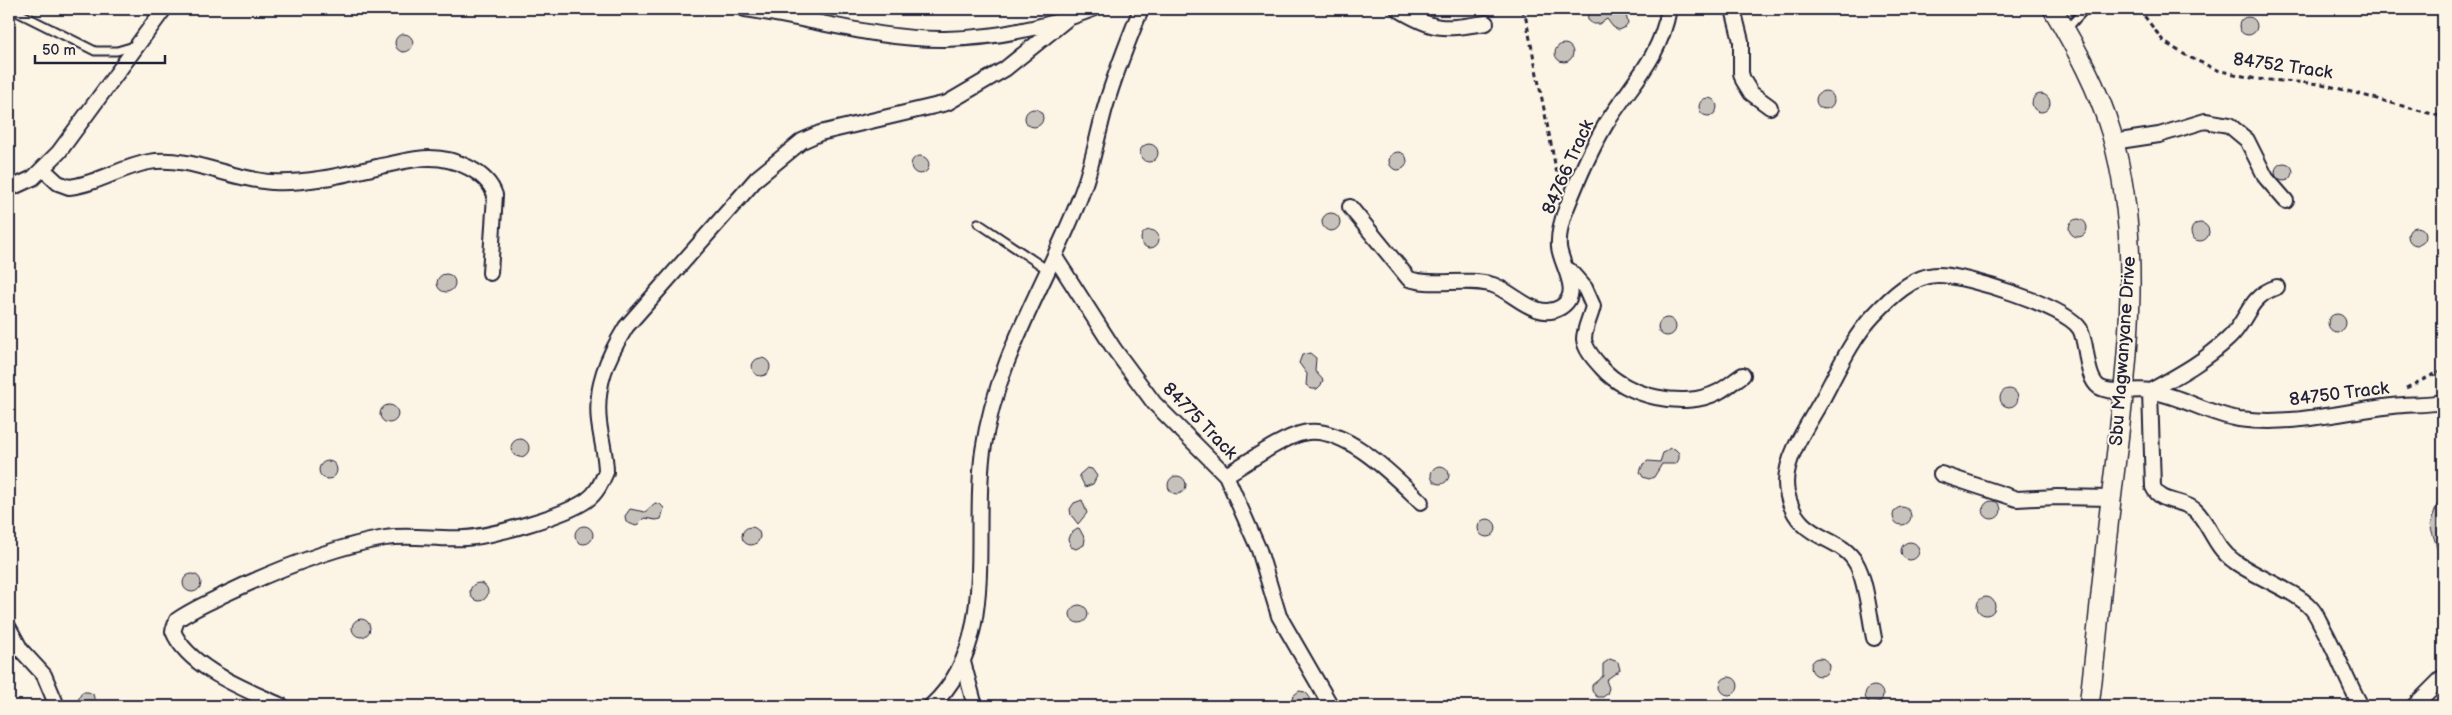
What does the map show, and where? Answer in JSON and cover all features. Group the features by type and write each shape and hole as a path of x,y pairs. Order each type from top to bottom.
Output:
{"main road":[{"name":"Sbu Magwanyane Drive","path":"2052,9 2066,31 2093,84 2113,142 2127,210 2131,252 2131,287 2124,391 2089,706"}],"street":[{"path":"9,189 33,178 43,169 96,105 164,9"},
{"path":"745,9 792,13 854,29 943,39 999,35 1046,26 1093,9"},
{"path":"931,706 952,684 964,662 973,628 983,452 992,408 1015,338 1055,257 1085,186 1107,100 1141,9"},
{"path":"1398,9 1434,27 1448,28 1486,23"},
{"name":"84766 Track","path":"1350,207 1405,277 1414,281 1485,283 1504,290 1536,309 1554,310 1563,306 1571,293 1571,284 1563,265 1559,248 1566,208 1605,126 1655,54 1661,41 1669,9"},
{"path":"1733,9 1741,41 1741,73 1743,80 1751,93 1770,107"},
{"path":"282,706 231,682 195,659 177,640 173,631 177,620 236,589 329,552 387,538 464,538 483,536 574,507 588,499 601,484 606,472 598,397 600,379 614,346 626,327 757,178 802,141 820,133 947,103 1005,69 1067,19"},
{"path":"2113,142 2158,135 2205,121 2228,125 2247,140 2266,178 2286,201"},
{"path":"43,169 58,183 69,187 78,186 149,162 167,161 244,179 298,182 413,160 446,160 472,170 486,178 492,186 495,195 490,273"},
{"name":"84775 Track","path":"1055,257 1092,317 1154,403 1226,475 1256,544 1280,616 1331,706"},
{"path":"1563,265 1585,288 1591,298 1593,306 1584,338 1586,345 1609,376 1623,387 1652,397 1687,399 1717,393 1742,375"},
{"name":"84750 Track","path":"1874,638 1856,563 1842,549 1813,533 1801,523 1787,493 1786,478 1795,448 1855,340 1873,316 1906,287 1926,276 1938,275 1975,280 2027,298 2071,319 2082,334 2093,381 2102,388 2124,391 2150,391 2228,416 2256,420 2312,420 2392,406 2443,402"},
{"path":"2277,287 2265,291 2254,301 2239,328 2226,341 2190,368 2150,391 2153,487 2155,492 2164,499 2194,509 2218,545 2233,561 2304,601 2313,609 2336,652 2361,706"},
{"path":"1226,475 1290,438 1302,433 1325,431 1376,462 1421,502"},
{"path":"1941,474 2017,499 2073,496 2111,498"},
{"path":"9,628 21,650 44,675 57,706"},
{"path":"964,662 975,706"},
{"path":"2414,706 2443,677"}],"lane":[{"path":"11,9 95,51 110,52 137,45"},
{"path":"2066,31 2086,9"},
{"path":"978,222 1048,270"}],"path":[{"path":"1522,9 1540,81 1566,208"},
{"name":"84752 Track","path":"2138,9 2164,42 2187,56 2217,70 2256,80 2322,84 2443,117"},
{"path":"2405,389 2421,383 2443,370"}],"building":[{"path":"1587,9 1602,9 1610,15 1621,12 1626,15 1628,23 1619,30 1613,27 1607,19 1599,24 1593,24 1588,20"},
{"path":"2248,17 2254,20 2257,26 2254,32 2248,35 2242,32 2239,26 2242,20"},
{"path":"404,34 410,37 413,43 410,49 404,52 398,49 395,43 398,37"},
{"path":"1564,44 1570,47 1573,53 1570,59 1564,62 1558,59 1555,53 1558,47"},
{"path":"1825,91 1831,94 1834,100 1831,106 1825,109 1819,106 1816,100 1819,94"},
{"path":"2041,94 2047,97 2050,103 2047,109 2041,112 2035,109 2032,103 2035,97"},
{"path":"1708,98 1714,101 1717,107 1714,113 1708,116 1702,113 1699,107 1702,101"},
{"path":"1034,109 1040,112 1043,118 1040,124 1034,127 1028,124 1025,118 1028,112"},
{"path":"1149,144 1155,147 1158,153 1155,159 1149,162 1143,159 1140,153 1143,147"},
{"path":"1398,152 1404,155 1407,161 1404,167 1398,170 1392,167 1389,161 1392,155"},
{"path":"920,156 926,159 929,165 926,171 920,174 914,171 911,165 914,159"},
{"path":"2284,163 2290,166 2293,172 2290,178 2284,181 2278,178 2275,172 2278,166"},
{"path":"1331,213 1337,216 1340,222 1337,228 1331,231 1325,228 1322,222 1325,216"},
{"path":"2078,219 2084,222 2087,228 2084,234 2078,237 2072,234 2069,228 2072,222"},
{"path":"2200,223 2206,226 2209,232 2206,238 2200,241 2194,238 2191,232 2194,226"},
{"path":"2417,227 2423,230 2426,236 2423,242 2417,245 2411,242 2408,236 2411,230"},
{"path":"1150,230 1156,233 1159,239 1156,245 1150,248 1144,245 1141,239 1144,233"},
{"path":"446,274 452,277 455,283 452,289 446,292 440,289 437,283 440,277"},
{"path":"2337,314 2343,317 2346,323 2343,329 2337,332 2331,329 2328,323 2331,317"},
{"path":"1667,318 1673,321 1676,327 1673,333 1667,336 1661,333 1658,327 1661,321"},
{"path":"1310,353 1316,358 1315,371 1323,380 1317,389 1311,389 1306,385 1307,374 1299,363 1302,355"},
{"path":"761,358 767,361 770,367 767,373 761,376 755,373 752,367 755,361"},
{"path":"2009,389 2015,392 2018,398 2015,404 2009,407 2003,404 2000,398 2003,392"},
{"path":"389,405 395,408 398,414 395,420 389,423 383,420 380,414 383,408"},
{"path":"520,439 526,442 529,448 526,454 520,457 514,454 511,448 514,442"},
{"path":"1670,448 1675,449 1679,453 1679,459 1676,464 1662,464 1654,477 1649,479 1643,477 1640,472 1643,464 1648,461 1660,462 1663,453"},
{"path":"328,461 334,464 337,470 334,476 328,479 322,476 319,470 322,464"},
{"path":"1440,466 1446,469 1449,475 1446,481 1440,484 1434,481 1431,475 1434,469"},
{"path":"1087,468 1092,469 1097,476 1093,484 1085,487 1079,475"},
{"path":"1177,476 1183,479 1186,485 1183,491 1177,494 1171,491 1168,485 1171,479"},
{"path":"2441,494 2443,494 2443,559 2441,560 2430,525"},
{"path":"1082,500 1087,513 1078,524 1071,515 1070,509 1074,503"},
{"path":"1992,501 1998,504 2001,510 1998,516 1992,519 1986,516 1983,510 1986,504"},
{"path":"655,503 660,504 664,508 661,519 644,518 636,526 626,522 625,516 630,509 645,512"},
{"path":"1902,507 1908,510 1911,516 1908,522 1902,525 1896,522 1893,516 1896,510"},
{"path":"1487,519 1493,522 1496,528 1493,534 1487,537 1481,534 1478,528 1481,522"},
{"path":"584,526 590,529 593,535 590,541 584,544 578,541 575,535 578,529"},
{"path":"751,527 757,530 760,536 757,542 751,545 745,542 742,536 745,530"},
{"path":"1079,528 1085,539 1084,545 1076,549 1071,547 1068,539 1070,534"},
{"path":"1910,542 1916,545 1919,551 1916,557 1910,560 1904,557 1901,551 1904,545"},
{"path":"192,574 198,577 201,583 198,589 192,592 186,589 183,583 186,577"},
{"path":"479,583 485,586 488,592 485,598 479,601 473,598 470,592 473,586"},
{"path":"1986,597 1992,600 1995,606 1992,612 1986,615 1980,612 1977,606 1980,600"},
{"path":"1079,605 1085,608 1088,614 1085,620 1079,623 1073,620 1070,614 1073,608"},
{"path":"361,619 367,622 370,628 367,634 361,637 355,634 352,628 355,622"},
{"path":"1820,658 1826,661 1829,667 1826,673 1820,676 1814,673 1811,667 1814,661"},
{"path":"1610,659 1618,662 1620,670 1606,680 1609,688 1607,694 1603,697 1597,697 1592,691 1592,685 1603,676 1603,664"},
{"path":"1729,677 1735,680 1738,686 1735,692 1729,695 1723,692 1720,686 1723,680"},
{"path":"1874,686 1880,689 1883,695 1880,701 1874,704 1868,701 1865,695 1868,689"},
{"path":"1299,691 1305,692 1309,696 1309,706 1290,706 1293,696"},
{"path":"82,692 93,694 96,706 75,706"}]}
